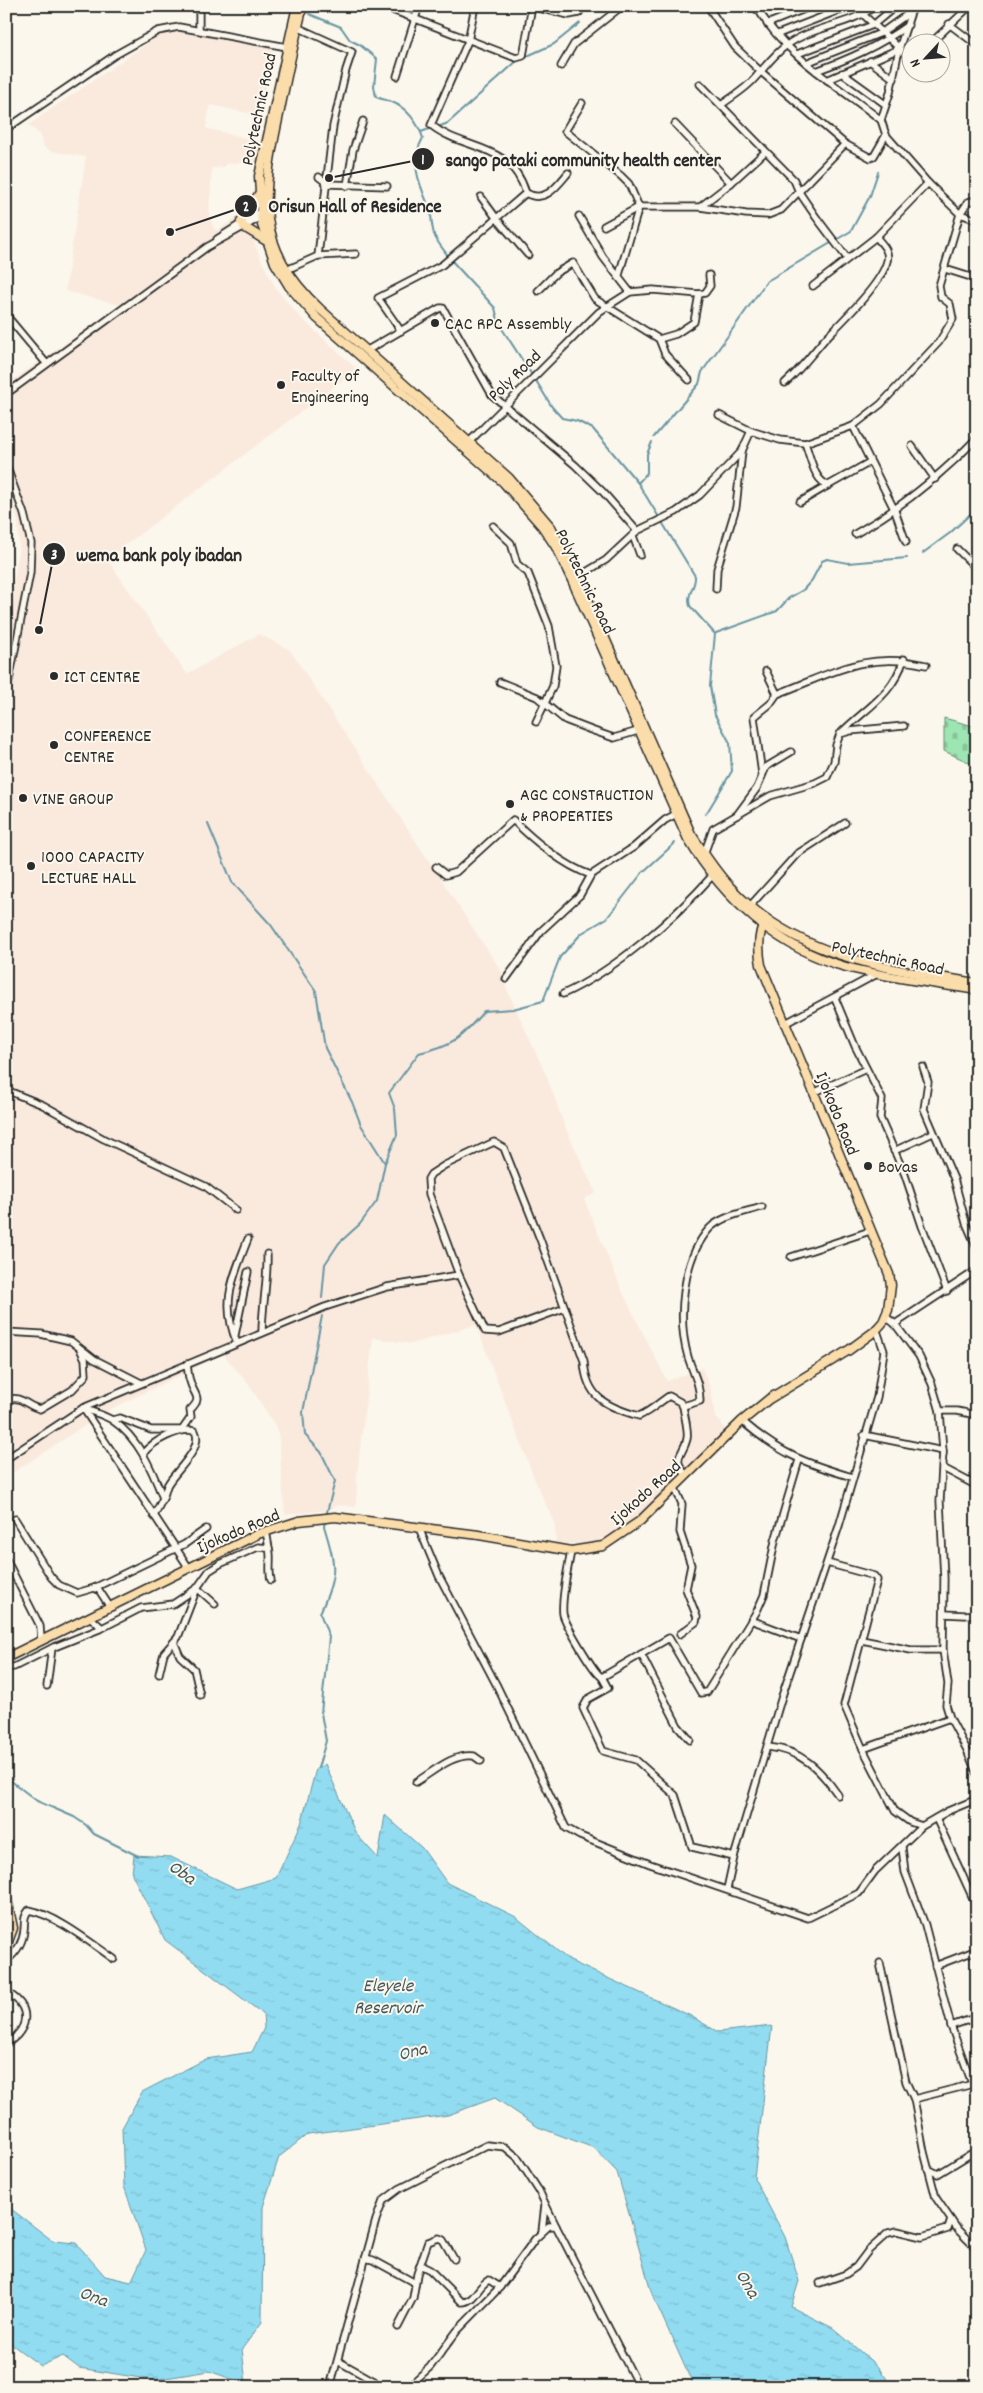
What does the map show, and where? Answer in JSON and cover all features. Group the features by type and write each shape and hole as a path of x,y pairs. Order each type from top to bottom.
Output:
{"main road":[{"name":"Polytechnic Road","path":"297,6 266,184 264,212 266,240 283,272 308,310 384,372 466,445 509,478 538,510 562,546 638,731 688,839 712,876 733,900 768,924 807,944 843,957 977,983"},
{"name":"Polytechnic Road","path":"303,6 297,27 287,47 265,143 259,194 283,272 306,296 366,351 384,372"},
{"path":"259,194 243,224 266,240"},
{"name":"Polytechnic Road","path":"575,578 691,834 730,887 793,945 826,960 879,973 977,990"},
{"name":"Ijokodo Road","path":"6,1658 266,1531 317,1518 335,1517 479,1536 571,1551 594,1549 616,1539 640,1521 742,1421 788,1386 862,1342 886,1317 891,1285 760,965 760,943 768,924"},
{"path":"6,1894 14,1928 6,1947"}],"street":[{"path":"199,6 199,30"},
{"path":"382,6 468,41 516,58 522,58 531,7 573,15 579,13 582,6"},
{"path":"397,76 419,6"},
{"path":"475,6 468,41 431,126 471,146 487,149 500,156 516,174 526,193 545,196 568,173"},
{"path":"561,66 574,44 622,6"},
{"path":"771,6 757,8 767,24 806,63 881,120"},
{"path":"767,24 812,6"},
{"path":"778,34 850,6"},
{"path":"854,6 862,16 899,49"},
{"path":"722,104 748,84 759,70 787,44 820,30 862,16 875,6"},
{"path":"797,54 873,25 896,6"},
{"path":"941,32 970,6"},
{"path":"709,8 735,47 845,144 871,158 886,135"},
{"path":"913,8 899,49 894,79 884,104 881,120 886,135 928,183 960,214 977,220"},
{"path":"806,63 881,33 913,8"},
{"path":"949,24 977,45"},
{"path":"816,71 851,58 888,39 908,25"},
{"path":"6,129 115,55 158,31 174,27 199,30 287,47"},
{"path":"297,27 352,52 333,126 328,184 318,256"},
{"path":"827,80 899,49"},
{"path":"870,61 894,79"},
{"path":"842,73 884,104"},
{"path":"700,84 722,104 765,152 794,180 799,192 847,258"},
{"path":"582,103 565,131 629,184 639,207 619,275"},
{"path":"347,186 353,150 363,122"},
{"path":"675,124 731,183"},
{"path":"604,226 639,207 700,207 746,214 773,214 781,210 845,144"},
{"path":"700,207 731,183 765,152"},
{"path":"319,177 328,184 387,186"},
{"path":"813,286 847,258 876,238 928,183"},
{"path":"400,331 378,298 442,265 526,193"},
{"path":"481,197 528,255"},
{"path":"719,415 751,431 780,440 805,443 853,426 882,404 947,330 953,319 950,304 941,297 938,290 960,214 968,202 977,200"},
{"path":"6,394 46,363 212,244 264,212"},
{"path":"579,216 603,257 619,275 630,292 652,290 698,294 708,290 709,275"},
{"path":"785,383 796,374 857,307 887,263 887,252 876,238"},
{"path":"283,272 318,256 356,254"},
{"path":"538,292 556,273 574,264 595,299 660,339 665,354 690,380"},
{"path":"945,269 977,278"},
{"name":"Poly Road","path":"466,445 599,312 630,292"},
{"path":"660,339 676,334 694,322 698,294"},
{"path":"366,351 442,308 486,387 503,406 575,465 603,492 635,534 640,555"},
{"path":"6,315 46,363"},
{"path":"853,426 895,511 906,542"},
{"path":"716,589 717,569 736,508 740,486 742,452 751,431"},
{"path":"855,534 895,511 935,479 977,438"},
{"path":"805,443 818,477 824,484 829,485"},
{"path":"912,446 935,479"},
{"path":"575,578 606,560 635,534 656,521 676,512 700,495 742,452"},
{"path":"800,502 870,462"},
{"path":"6,465 24,514 31,543 30,573 6,696"},
{"path":"494,526 511,543 517,564 528,573 549,626 556,666 553,686 536,722"},
{"path":"958,548 977,569"},
{"path":"704,854 713,829 770,796 827,778 834,762 840,734 872,707 887,691 898,677 904,660"},
{"path":"762,774 754,717 770,704 777,694 850,664 904,660 926,665"},
{"path":"766,671 777,694"},
{"path":"500,682 546,703 566,720 614,738 638,731"},
{"path":"840,734 850,731 904,726"},
{"path":"736,816 757,788 762,774 770,763 791,752"},
{"path":"506,979 541,931 580,895 591,875 634,846 665,820 676,814"},
{"path":"436,866 446,874 456,872 513,820 527,834 577,870 591,875"},
{"path":"750,906 797,854 845,823"},
{"path":"563,994 612,965 663,926 712,876"},
{"path":"784,1024 879,973"},
{"path":"835,998 866,1069 882,1099 880,1118 905,1175 947,1291"},
{"path":"923,1067 928,1082 924,1108 954,1179 966,1223 977,1248"},
{"path":"813,1094 866,1069"},
{"path":"6,1090 43,1105 104,1139 205,1186 236,1210"},
{"path":"894,1151 933,1133"},
{"path":"565,1308 499,1332 488,1332 482,1327 429,1194 428,1179 431,1174 489,1143 500,1144 504,1148 540,1238 584,1361 587,1380 598,1399 606,1405 639,1416 652,1410 656,1403 669,1396 680,1402 683,1406 687,1438 679,1454 678,1462 686,1475"},
{"path":"683,1406 700,1401 700,1384 688,1357 682,1325 684,1295 690,1264 710,1229 721,1221 762,1207"},
{"path":"792,1257 870,1231"},
{"path":"237,1343 227,1307 239,1263 248,1239"},
{"path":"262,1333 262,1301 268,1269 267,1254"},
{"path":"895,1324 977,1270"},
{"path":"235,1337 248,1272"},
{"path":"6,1459 83,1408 325,1307 387,1287 460,1275"},
{"path":"886,1317 895,1324 919,1356 932,1384 940,1411 943,1468 977,1486"},
{"path":"727,1889 734,1857 801,1639 827,1563 864,1434 877,1397 884,1363 884,1352 876,1328"},
{"path":"6,1332 41,1334 71,1341 80,1350 85,1359 86,1375 72,1390 40,1409 23,1400 12,1398 6,1401"},
{"path":"80,1350 142,1383"},
{"path":"142,1454 157,1442 182,1430 191,1417 190,1410 197,1404 198,1397 190,1381 187,1364"},
{"path":"83,1408 112,1420 142,1454 153,1472 163,1498"},
{"path":"83,1408 189,1568"},
{"path":"940,1411 957,1411 977,1415"},
{"path":"112,1420 120,1418 151,1430 195,1431 198,1440 179,1472 167,1484 163,1498 154,1516"},
{"path":"742,1421 765,1440 799,1460 852,1476"},
{"path":"864,1434 942,1451"},
{"path":"942,1451 940,1501 944,1650 948,1684 946,1704 950,1718 977,1774"},
{"path":"602,1677 669,1638 701,1693 705,1694 751,1620 768,1583 775,1542 799,1460"},
{"path":"674,1486 682,1504 680,1532 691,1565 686,1589 697,1618 692,1625 680,1634"},
{"path":"15,1519 36,1556 59,1585 76,1594 108,1583 176,1549 206,1529"},
{"path":"419,1528 439,1576 496,1684 566,1828 580,1836 650,1864 727,1889 729,1892 777,1909 808,1918 859,1893 875,1871 922,1826 977,1800"},
{"path":"266,1531 271,1556 268,1567 271,1580"},
{"path":"159,1674 164,1653 178,1637 197,1588 209,1572 220,1564 258,1547 269,1548"},
{"path":"571,1551 564,1617 598,1676 602,1677 608,1688 588,1699 583,1708 603,1751 636,1760 675,1795 692,1847 734,1857"},
{"path":"6,1559 40,1626 41,1640"},
{"path":"827,1563 874,1576 877,1580 862,1640 845,1695 844,1705 863,1749 895,1811 910,1822 922,1826"},
{"path":"105,1599 108,1583"},
{"path":"94,1588 110,1607"},
{"path":"197,1588 215,1604"},
{"path":"6,1667 14,1667 52,1648 102,1628 141,1608 173,1604 197,1588"},
{"path":"944,1614 977,1614"},
{"path":"90,1617 102,1628"},
{"path":"751,1620 801,1639"},
{"path":"862,1640 911,1650 944,1650"},
{"path":"174,1642 180,1656 194,1669 200,1695"},
{"path":"47,1686 52,1648"},
{"path":"641,1654 678,1726 690,1740"},
{"path":"863,1749 950,1718"},
{"path":"768,1747 793,1751 806,1759 828,1780 838,1795"},
{"path":"969,1756 977,1750"},
{"path":"416,1782 448,1762 462,1756 474,1756 481,1762"},
{"path":"936,1818 977,1907"},
{"path":"902,1847 905,1872 925,1925 951,2026 975,2084 914,2099"},
{"path":"6,1961 16,1953 24,1931 25,1915 28,1910 40,1912 55,1920 114,1959"},
{"path":"935,1966 977,1950"},
{"path":"880,1964 906,2082 914,2099 928,2169 936,2198 951,2220 977,2249"},
{"path":"6,1992 19,2002 25,2015 25,2024 22,2032 6,2044"},
{"path":"951,2026 977,2017"},
{"path":"330,2387 380,2206 386,2198 424,2175 487,2145 505,2147 517,2157 529,2174 639,2387"},
{"path":"928,2169 938,2174 977,2150"},
{"path":"542,2232 545,2205"},
{"path":"820,2283 846,2274 856,2267 868,2251 888,2233 897,2231 922,2237 948,2229 951,2220"},
{"path":"408,2387 430,2367 457,2331 500,2287 542,2232 549,2226 556,2226"},
{"path":"398,2327 413,2298 415,2282 428,2242 439,2238 454,2259"},
{"path":"365,2258 373,2260 415,2282"},
{"path":"420,2265 430,2270 462,2302 471,2299 484,2282 489,2280 500,2287"},
{"path":"338,2361 374,2381 380,2387"}],"shaded area":[{"path":"171,29 273,46 263,108 260,107 257,115 210,105 206,128 262,142 258,161 225,164 225,167 212,168 209,214 214,229 218,230 237,217 244,228 249,229 262,262 277,290 300,317 357,369 107,559 187,674 259,634 290,650 502,972 505,985 547,1077 565,1127 596,1193 584,1199 623,1293 667,1381 702,1368 711,1390 716,1418 721,1422 725,1431 628,1525 597,1541 580,1544 556,1543 555,1525 534,1478 476,1325 411,1344 373,1338 357,1475 356,1507 337,1505 329,1510 285,1515 278,1430 249,1385 223,1354 107,1411 6,1477 6,634 19,547 18,520 6,485 6,385 120,305 65,291 86,157 50,151 44,147 40,134 28,125"}],"green space":[{"path":"944,718 977,727 977,766 944,751"}],"water":[{"name":"Eleyele Reservoir","path":"325,1764 356,1834 378,1858 385,1815 422,1848 447,1883 516,1917 570,1961 689,2015 718,2032 772,2026 754,2178 785,2237 799,2281 791,2307 833,2328 877,2366 893,2387 694,2387 652,2294 617,2172 594,2148 538,2127 495,2098 448,2115 308,2134 279,2157 263,2207 262,2322 242,2349 246,2384 209,2371 153,2380 79,2368 63,2356 41,2366 11,2344 6,2332 6,2205 53,2241 76,2243 105,2276 131,2282 146,2250 124,2186 122,2128 142,2092 206,2059 252,2052 264,2028 263,2014 165,1940 132,1874 134,1855 171,1857 237,1889 276,1878 301,1824 316,1769"}],"waterway":[{"path":"45,6 49,9 56,6"},
{"path":"281,6 286,9"},
{"path":"309,14 341,27 350,40 360,45 377,59 374,86 376,97 392,102 402,108 418,127 423,138 419,147 416,164 419,181 430,210 434,234 448,256"},
{"path":"525,57 554,44 580,23"},
{"path":"438,127 448,123 518,60"},
{"path":"421,132 432,128"},
{"path":"654,437 699,384 702,372 767,281 851,231 870,196 878,172"},
{"path":"451,260 495,308 499,324 532,375"},
{"path":"535,379 552,407 562,418 577,421 593,429 638,483 695,576 689,602 690,606 715,634 710,686 715,715 730,743 732,771 706,814"},
{"path":"638,483 647,473 647,454 652,442"},
{"path":"923,553 950,533 977,508"},
{"path":"716,633 777,611 789,598 803,590 812,580 822,561 827,559 848,563 907,558"},
{"path":"208,824 232,882 271,925 316,991 325,1048 352,1102 361,1125 385,1163"},
{"path":"322,1298 325,1264 339,1243 360,1224 377,1201 385,1163 397,1135 395,1109 389,1093 419,1053 441,1047 456,1039 484,1011 513,1009 543,1001 560,957 582,933 607,918 643,872 675,843"},
{"path":"322,1316 303,1412 305,1435 321,1452 335,1481 326,1516"},
{"path":"318,1768 326,1741 321,1713 329,1637 320,1613 330,1589 333,1570 331,1551 324,1526 325,1521"},
{"name":"Oba","path":"6,1777 37,1801 74,1817 86,1825 94,1834 138,1856"}],"place":[{"name":"sango pataki community health center","path":"329,178"},
{"name":"Orisun Hall of Residence","path":"170,232"},
{"name":"CAC RPC Assembly","path":"435,323"},
{"name":"Faculty of Engineering","path":"281,385"},
{"name":"wema bank poly ibadan","path":"39,630"},
{"name":"ICT CENTRE","path":"54,676"},
{"name":"CONFERENCE CENTRE","path":"54,745"},
{"name":"VINE GROUP","path":"23,798"},
{"name":"AGC CONSTRUCTION & PROPERTIES","path":"510,804"},
{"name":"1000 CAPACITY LECTURE HALL","path":"31,866"},
{"name":"Bovas","path":"868,1166"}],"water label":[{"name":"Ona","path":"412,2050"},
{"name":"Ona","path":"749,2283"},
{"name":"Ona","path":"94,2295"}]}
